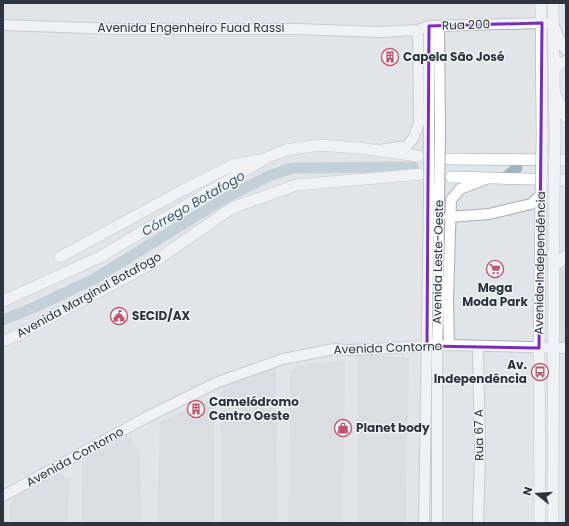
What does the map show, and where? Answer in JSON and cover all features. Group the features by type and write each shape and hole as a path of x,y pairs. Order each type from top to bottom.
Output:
{"main road":[{"name":"Avenida Independência","path":"540,523 539,348 542,137 541,3"},
{"name":"Avenida Independência","path":"553,3 553,523"},
{"path":"542,23 554,39 566,60 554,68"},
{"name":"Rua 200","path":"379,32 418,30 434,26 553,23"},
{"path":"553,23 561,43 566,50"},
{"name":"Avenida Engenheiro Fuad Rassi","path":"3,25 118,29 274,29 379,32"},
{"name":"Avenida Leste-Oeste","path":"424,523 432,346 434,26"},
{"path":"378,150 407,146 414,137 419,123 418,30"},
{"path":"554,92 566,117"},
{"path":"3,301 100,257 266,158 286,150 319,145 378,150 418,156"},
{"path":"60,257 233,164 266,158"},
{"path":"449,159 566,160"},
{"name":"Avenida Marginal Botafogo","path":"3,341 18,335 150,264 232,208 296,185 422,174"},
{"path":"451,177 566,180"},
{"path":"449,345 448,300 451,200 460,189 489,178"},
{"path":"450,217 489,214 531,204 541,194"},
{"name":"Avenida Leste-Oeste","path":"434,198 438,317 432,346 437,523"},
{"path":"554,266 566,256"},
{"path":"438,317 448,300"},
{"name":"Avenida Contorno","path":"3,496 149,416 218,382 283,359 334,349 349,350 449,345 478,347 566,348"},
{"name":"Rua 67 A","path":"478,347 480,453 478,523"}],"highlighted area":[{"path":"542,23 539,348 427,346 429,26"}],"shaded area":[{"path":"566,258 566,343 561,343 559,264"},
{"path":"358,354 409,358 406,523 357,523"},
{"path":"345,360 343,523 288,523 290,372 299,365"},
{"path":"276,367 277,523 222,523 220,397 223,387 228,381"},
{"path":"215,397 214,523 157,523 160,422"},
{"path":"130,436 140,454 141,523 82,523 81,466 88,457"},
{"path":"59,473 69,479 68,523 10,523 10,504 16,496"}],"waterway":[{"name":"Córrego Botafogo","path":"3,320 37,306 94,279 227,197 269,176 292,168 413,167"},
{"path":"504,178 517,168"}],"place":[{"name":"Capela São José","path":"390,57"},
{"name":"Mega Moda Park","path":"495,269"},
{"name":"SECID/AX","path":"119,316"},
{"name":"Av. Independência","path":"540,372"},
{"name":"Camelódromo Centro Oeste","path":"196,409"},
{"name":"Planet body","path":"343,428"}]}
